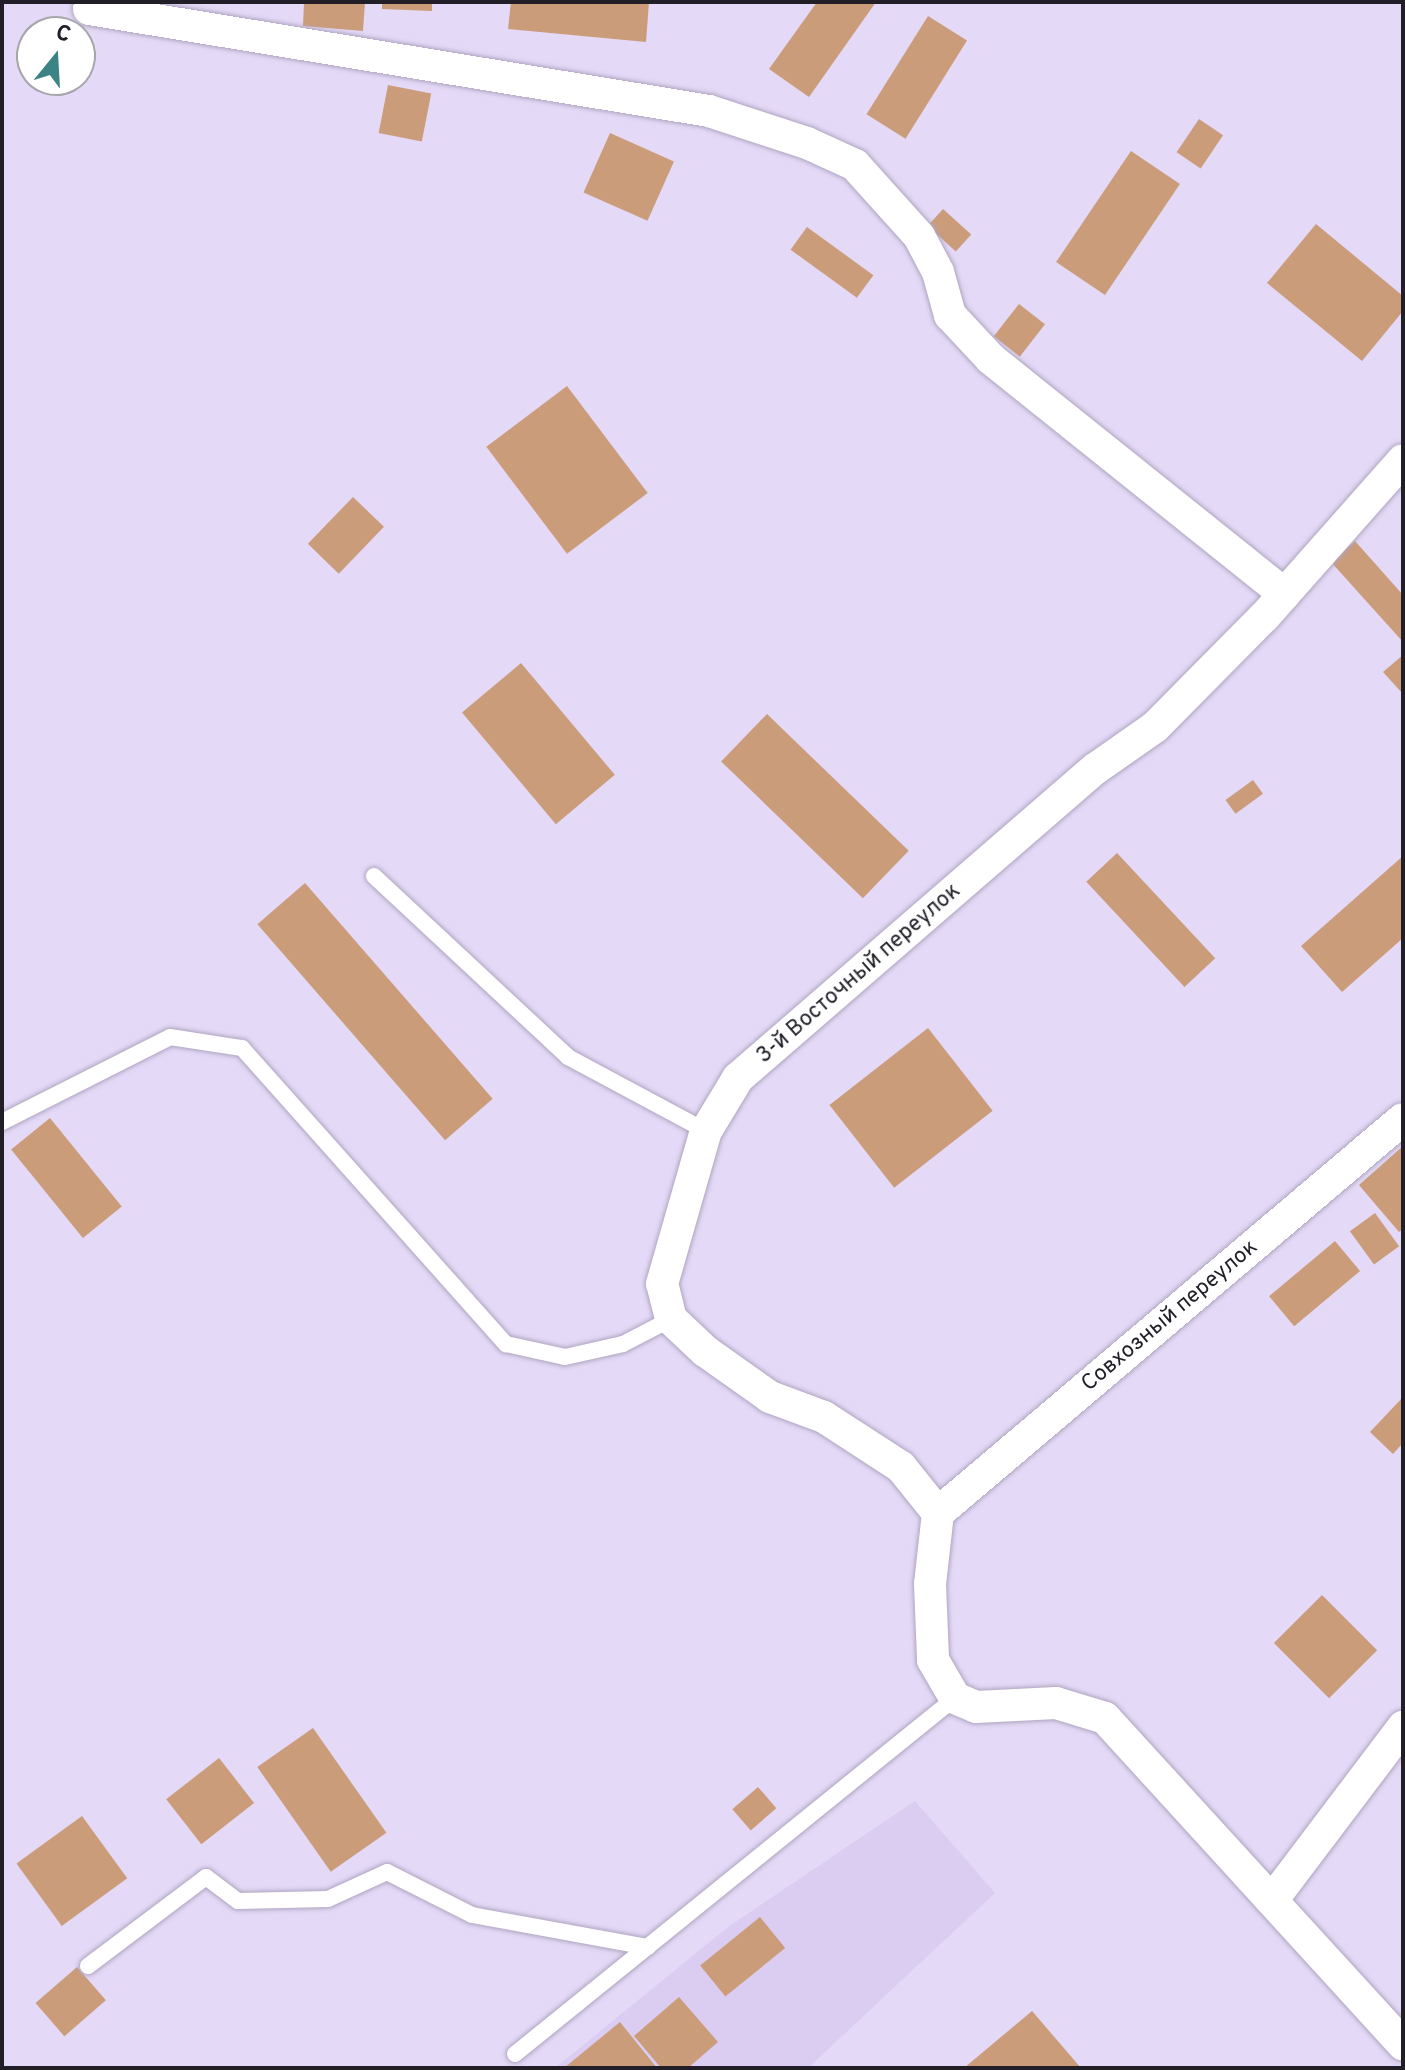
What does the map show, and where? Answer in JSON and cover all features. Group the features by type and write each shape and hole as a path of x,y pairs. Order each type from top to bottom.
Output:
{"street":[{"path":"89,9 709,111 807,143 855,165 919,236 938,272 950,315 991,359 1284,594"},
{"name":"3-й Восточный переулок","path":"671,1319 662,1284 706,1131 738,1078 1095,769 1155,727 1284,594 1403,460"},
{"name":"Совхозный переулок","path":"938,1513 1403,1119"},
{"path":"671,1319 705,1351 770,1397 824,1417 901,1467 938,1513 930,1584 933,1660 955,1698 976,1707 1056,1703 1105,1718 1403,2044"},
{"path":"1273,1899 1403,1727"}],"lane":[{"path":"374,876 568,1057 706,1131"},
{"path":"2,1122 170,1037 242,1048 506,1344 565,1357 623,1344 671,1319"},
{"path":"515,2054 955,1698"},
{"path":"88,1966 206,1877 238,1901 328,1899 387,1872 472,1915 648,1947"}],"shaded area":[{"path":"915,1801 995,1893 808,2068 555,2068 728,1927"}],"building":[{"path":"304,2 365,2 363,31 303,26"},
{"path":"382,2 432,2 432,11 382,9"},
{"path":"511,2 649,2 646,42 508,29"},
{"path":"817,2 876,2 809,97 769,69"},
{"path":"928,16 967,40 906,139 867,114"},
{"path":"388,85 431,93 422,141 379,133"},
{"path":"1199,119 1223,135 1201,168 1177,152"},
{"path":"610,133 674,161 648,221 584,192"},
{"path":"1131,151 1180,184 1105,295 1056,262"},
{"path":"943,209 971,234 956,252 928,226"},
{"path":"1316,224 1403,296 1403,311 1362,361 1267,283"},
{"path":"807,227 873,275 857,298 791,250"},
{"path":"1019,304 1045,324 1020,357 994,336"},
{"path":"567,386 648,493 567,554 486,447"},
{"path":"353,497 384,527 339,574 308,544"},
{"path":"1355,541 1403,595 1403,642 1331,562"},
{"path":"1403,655 1403,694 1383,672"},
{"path":"521,663 615,775 556,824 462,712"},
{"path":"767,714 909,851 863,898 721,761"},
{"path":"1253,780 1263,794 1235,814 1225,800"},
{"path":"1117,853 1215,958 1184,987 1086,882"},
{"path":"1403,856 1403,938 1342,992 1301,946"},
{"path":"305,883 493,1099 445,1140 257,924"},
{"path":"928,1028 993,1111 894,1188 829,1105"},
{"path":"50,1118 122,1207 83,1238 11,1149"},
{"path":"1403,1146 1403,1229 1399,1232 1359,1185"},
{"path":"1375,1213 1399,1246 1374,1264 1350,1231"},
{"path":"1335,1241 1360,1271 1294,1326 1269,1296"},
{"path":"1403,1397 1403,1443 1393,1454 1370,1432"},
{"path":"1322,1595 1377,1650 1329,1698 1274,1643"},
{"path":"313,1728 386,1833 331,1872 257,1767"},
{"path":"219,1758 254,1803 201,1844 166,1799"},
{"path":"758,1787 776,1808 751,1830 732,1809"},
{"path":"82,1816 127,1878 62,1926 16,1864"},
{"path":"760,1917 785,1948 725,1997 700,1965"},
{"path":"77,1967 106,2000 64,2036 35,2003"},
{"path":"679,1997 718,2042 688,2068 661,2068 634,2036"},
{"path":"1032,2011 1081,2068 964,2068"},
{"path":"620,2022 657,2068 564,2068"}]}
